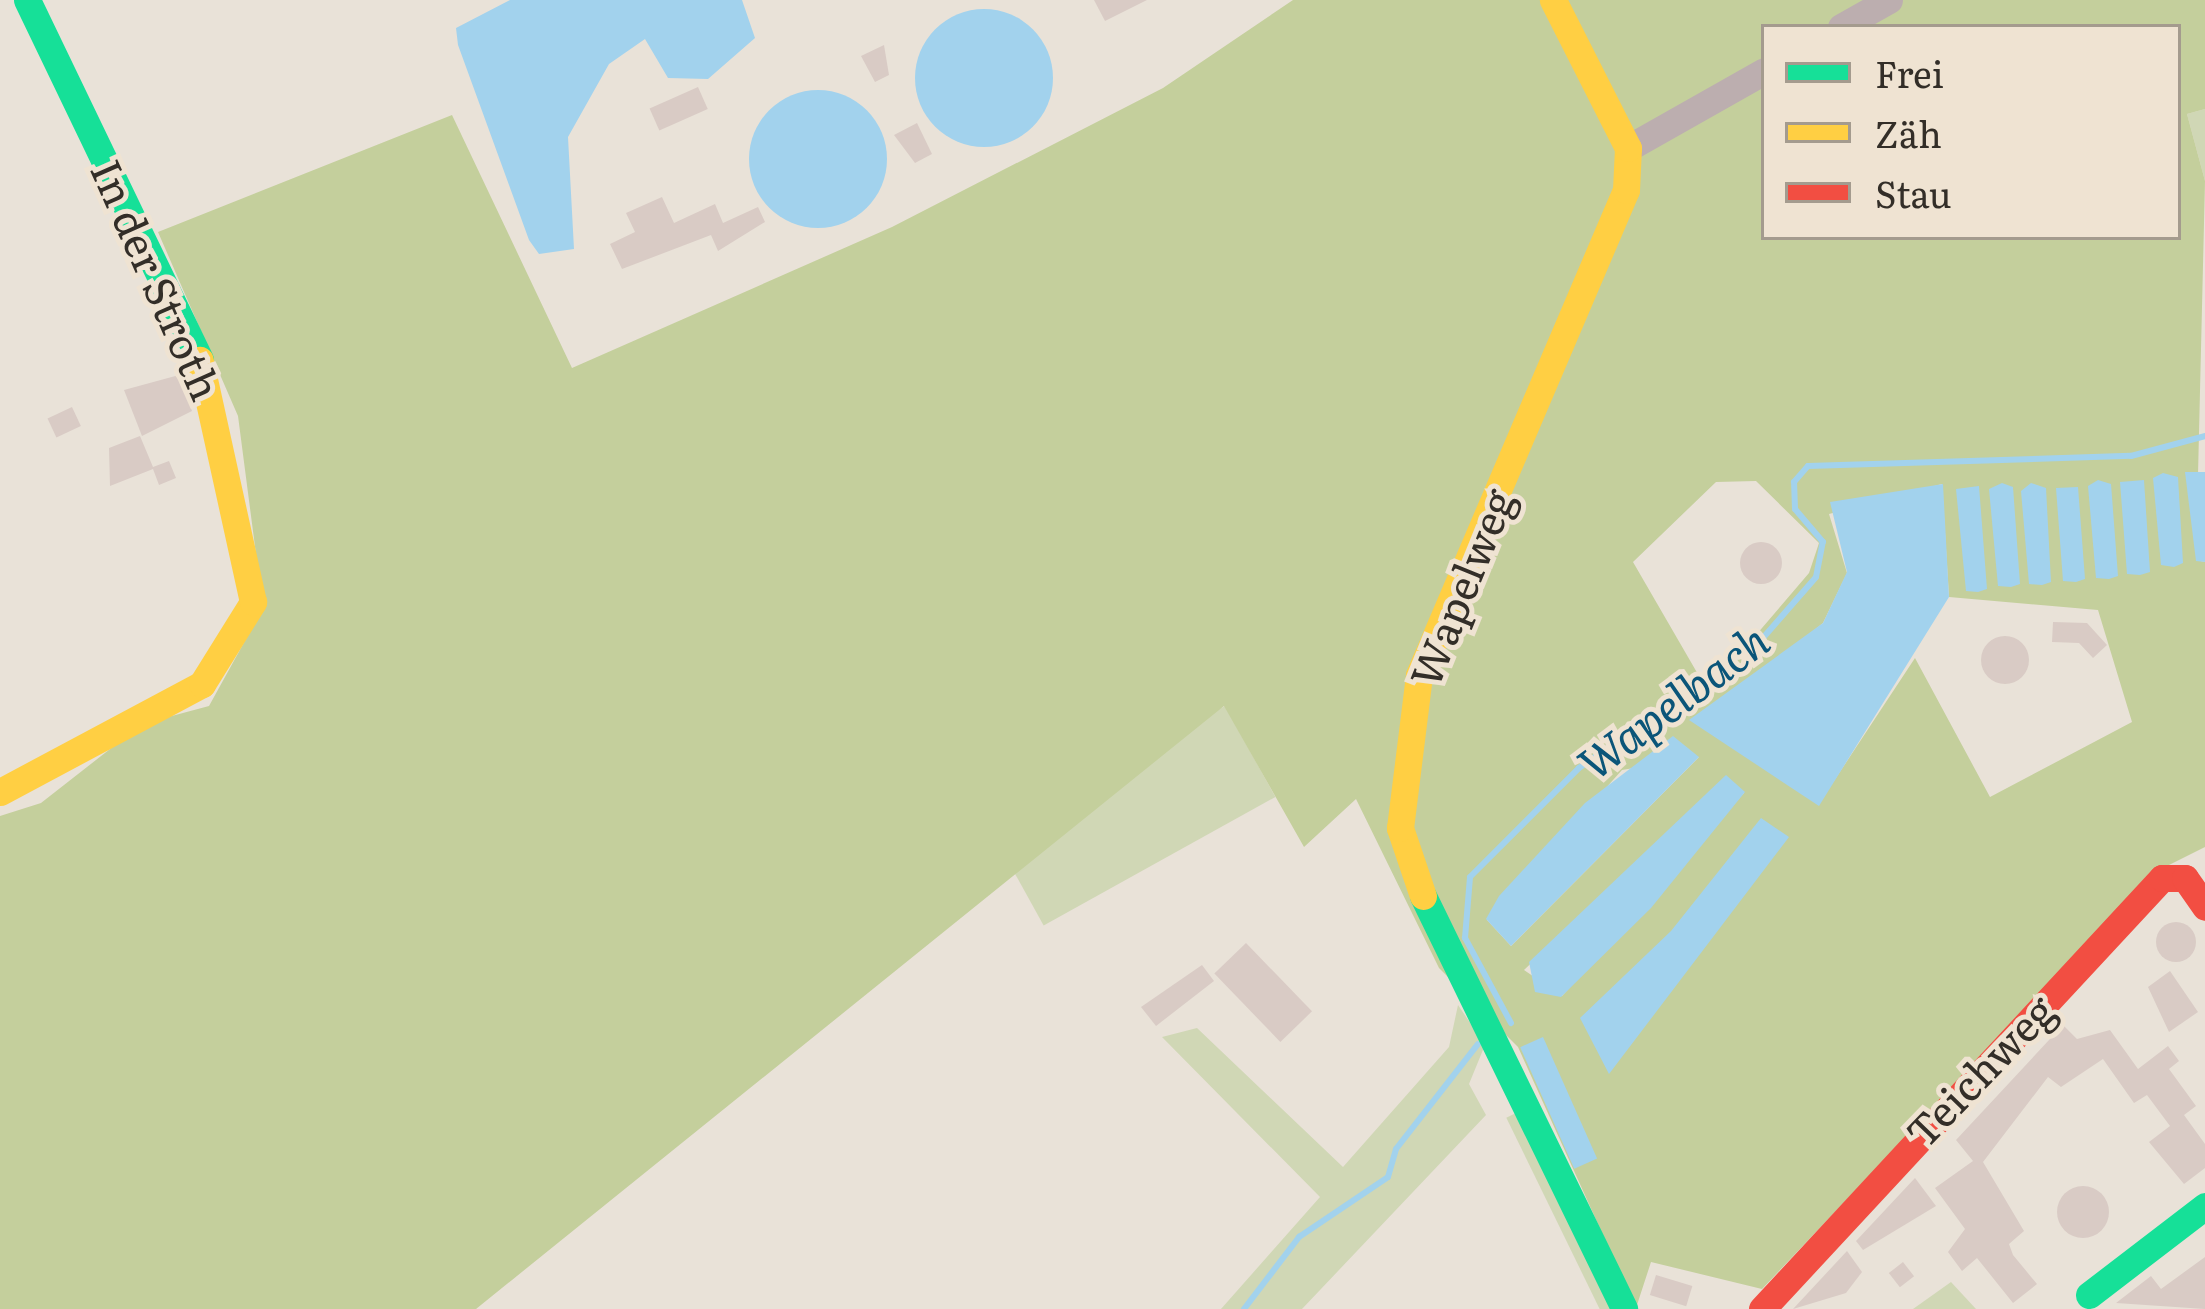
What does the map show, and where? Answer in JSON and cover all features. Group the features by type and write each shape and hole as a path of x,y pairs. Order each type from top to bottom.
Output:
{"street":[{"name":"In der Stroth","path":"0,792 202,684 254,602 208,377 28,0"},
{"path":"1553,0 1628,148 1761,73"},
{"path":"1846,24 1889,0"},
{"name":"Wapelweg","path":"1624,1309 1491,1023 1406,862 1405,738 1419,675 1626,190 1628,148"},
{"name":"Teichweg","path":"1762,1309 2162,878 2185,878 2205,907"},
{"path":"2089,1294 2205,1206"}],"green space":[{"path":"1293,0 2205,0 2205,109 2187,114 2205,181 2196,560 2205,562 2205,847 2157,871 1762,1289 1651,1262 1636,1308 1518,1047 1439,968 1356,799 1304,847 1224,706 476,1309 0,1309 0,816 41,803 142,724 209,706 263,608 238,416 158,232 452,115 572,368 892,227 1163,88","holes":["1756,481 1819,543 1809,573 1756,635 1699,676 1633,562 1716,482","1942,484 1949,597 2098,610 2132,722 1990,797 1915,658 1818,805 1767,668 1823,623 1847,573 1829,514","1699,757 1511,946 1487,920 1622,770","1726,776 1744,793 1562,996 1524,970"]},
{"path":"2205,109 2205,181 2187,114"},
{"path":"1225,706 1275,797 1044,925 993,834"},
{"path":"1458,1005 1485,1045 1469,1084 1486,1115 1302,1309 1221,1309 1320,1197 1162,1037 1197,1028 1343,1167 1449,1047"},
{"path":"1518,1112 1614,1309 1600,1309 1506,1118"},
{"path":"1951,1282 1976,1309 1913,1309"}],"water":[{"path":"510,0 742,0 755,38 708,79 668,78 645,39 609,64 568,137 574,249 539,254 529,240 458,45 456,28"},
{"path":"984,9 1010,14 1033,29 1048,52 1053,78 1048,104 1033,127 1010,142 984,147 958,142 935,127 920,104 915,78 920,52 935,29 958,14"},
{"path":"818,90 844,95 867,110 882,133 887,159 882,185 867,208 844,223 818,228 792,223 769,208 754,185 749,159 754,133 769,110 792,95"},
{"path":"2185,472 2205,472 2205,562 2196,561"},
{"path":"2163,473 2178,477 2183,563 2174,567 2161,565 2153,478"},
{"path":"2098,480 2111,484 2118,576 2109,579 2096,578 2088,486"},
{"path":"2144,480 2150,572 2127,574 2120,482"},
{"path":"2002,483 2013,487 2020,584 2011,587 1998,586 1989,489"},
{"path":"2031,483 2046,488 2051,582 2042,585 2029,584 2021,491"},
{"path":"1943,484 1949,597 1819,806 1689,720 1823,623 1847,572 1830,502"},
{"path":"1979,486 1987,589 1978,592 1966,591 1956,489"},
{"path":"2078,487 2085,579 2063,581 2056,488"},
{"path":"1673,736 1699,757 1511,946 1486,919 1499,896 1585,803"},
{"path":"1726,775 1745,792 1651,908 1561,997 1535,992 1529,962"},
{"path":"1761,818 1789,837 1609,1074 1580,1018 1671,931"},
{"path":"1543,1037 1597,1159 1574,1169 1520,1047"}],"building":[{"path":"1094,0 1147,0 1105,21"},
{"path":"884,45 889,75 875,82 861,56"},
{"path":"698,87 708,109 659,130 650,109"},
{"path":"917,123 932,154 915,163 894,135"},
{"path":"662,197 674,223 715,204 723,223 758,207 765,222 718,251 711,235 622,269 610,244 635,232 626,213"},
{"path":"179,375 192,411 142,436 124,390"},
{"path":"72,407 81,426 56,437 48,418"},
{"path":"140,436 153,467 169,461 176,478 159,485 153,469 110,486 109,448"},
{"path":"1761,542 1776,548 1782,563 1776,578 1761,584 1746,578 1740,563 1746,548"},
{"path":"2053,622 2087,623 2107,645 2093,658 2079,643 2052,642"},
{"path":"2005,636 2022,643 2029,660 2022,677 2005,684 1988,677 1981,660 1988,643"},
{"path":"2176,922 2190,928 2196,942 2190,956 2176,962 2162,956 2156,942 2162,928"},
{"path":"1246,943 1312,1011 1280,1042 1214,974"},
{"path":"1202,965 1214,981 1156,1026 1141,1007"},
{"path":"2170,971 2198,1012 2169,1032 2148,987"},
{"path":"2063,1025 2077,1039 2110,1030 2138,1069 2168,1046 2179,1061 2169,1069 2196,1106 2184,1115 2205,1144 2205,1168 2184,1184 2149,1142 2170,1126 2147,1095 2134,1103 2103,1059 2061,1087 2048,1077 1983,1162 2024,1231 2009,1244 2013,1255 2037,1284 2013,1303 1977,1258 1962,1271 1948,1252 1965,1229 1935,1188 1973,1161 1956,1140"},
{"path":"1915,1178 1936,1206 1863,1250 1856,1241"},
{"path":"2083,1186 2101,1194 2109,1212 2101,1230 2083,1238 2065,1230 2057,1212 2065,1194"},
{"path":"1847,1251 1862,1272 1846,1293 1793,1309"},
{"path":"2205,1257 2205,1309 2116,1303 2151,1276 2161,1289"},
{"path":"1903,1262 1914,1276 1900,1287 1889,1273"},
{"path":"1656,1275 1692,1286 1686,1306 1650,1295"}],"waterway":[{"name":"Wapelbach","path":"1511,1023 1465,938 1470,877 1579,768 1762,639 1816,577 1823,542 1795,509 1794,482 1808,466 2131,456 2205,436"},
{"name":"Wapelbach","path":"1244,1309 1299,1237 1388,1177 1396,1149 1478,1044"}],"traffic: fast":[{"path":"27,0 200,360"},
{"path":"1423,896 1624,1309"},
{"path":"2089,1295 2205,1206"}],"traffic: slow":[{"path":"1423,896 1400,828 1419,675 1626,190 1628,148 1553,0"},
{"path":"0,792 202,684 253,602 200,360"}],"traffic: jam":[{"path":"1762,1309 2162,878 2185,878 2205,907"}]}
